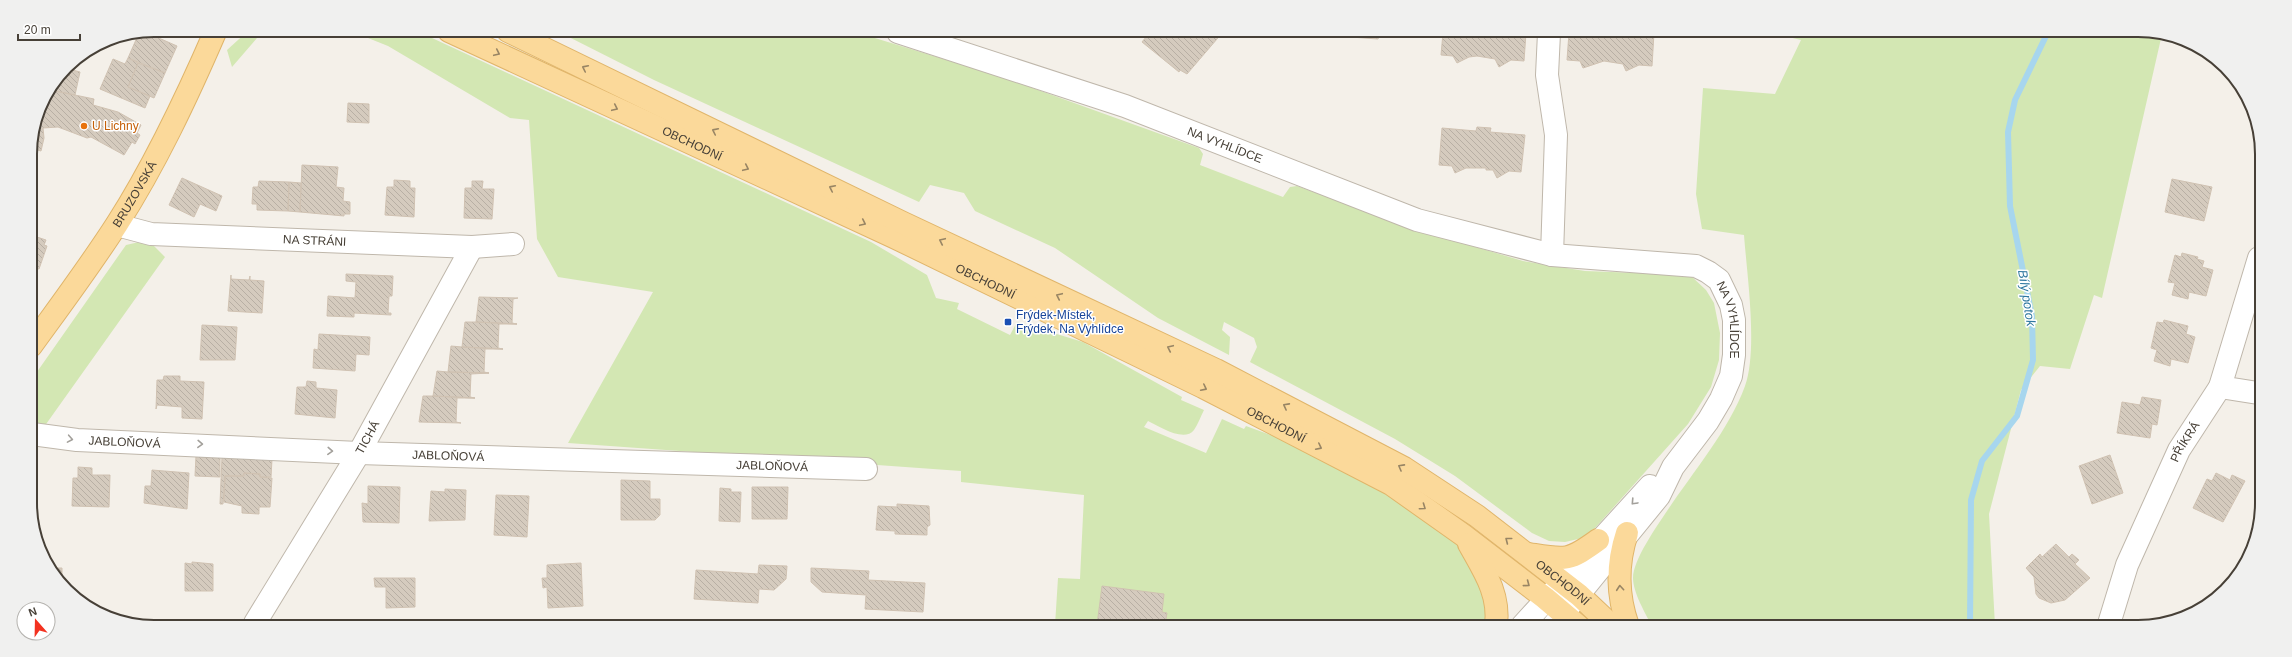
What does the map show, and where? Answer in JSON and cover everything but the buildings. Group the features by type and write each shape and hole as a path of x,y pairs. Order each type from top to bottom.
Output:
{"main road":[{"name":"OBCHODNÍ","path":"462,37 894,237 1203,387 1391,484 1463,535 1545,598 1563,620"},
{"name":"OBCHODNÍ","path":"520,37 903,222 1216,370 1404,468 1477,516 1579,595 1606,620"},
{"name":"BRUZOVSKÁ","path":"37,338 117,225 156,157 213,38"},
{"path":"1627,533 1622,548 1619,567 1620,591 1627,620"},
{"path":"1463,535 1486,573 1495,594 1498,614 1497,620"},
{"path":"1525,553 1561,560 1579,554 1598,540"}],"street":[{"name":"NA VYHLÍDCE","path":"913,37 1125,106 1417,220 1552,256 1696,266 1719,280 1726,292 1734,320 1734,355 1731,376 1721,399 1708,421 1673,468 1658,496 1579,595 1566,620"},
{"path":"1549,37 1547,75 1556,135 1552,256"},
{"name":"NA STRÁNI","path":"117,225 151,234 472,247 513,244"},
{"name":"TICHÁ","path":"257,620 359,453 472,247"},
{"name":"PŘÍKRÁ","path":"2110,620 2127,565 2176,457 2220,387 2255,271"},
{"path":"2220,387 2255,393"},
{"name":"JABLOŇOVÁ","path":"37,435 77,440 359,453 866,469"},
{"name":"NA VYHLÍDCE","path":"1527,620 1545,598 1645,490 1673,468"}],"green space":[{"path":"241,37 259,37 232,67 227,50"},
{"path":"366,37 430,37 871,242 927,275 936,298 959,303 957,309 1010,335 1017,322 1083,342 1182,397 1181,400 1204,410 1194,430 1190,434 1184,435 1171,432 1148,421 1144,427 1206,453 1222,419 1244,429 1246,426 1298,445 1395,499 1456,543 1478,572 1488,620 1055,620 1058,578 1080,579 1084,495 961,482 961,471 568,443 653,292 558,277 537,239 529,120 510,118 388,46"},
{"path":"569,37 872,37 1002,77 1199,148 1203,154 1200,165 1283,197 1290,187 1297,186 1418,230 1523,261 1585,271 1690,275 1706,290 1714,303 1720,333 1719,360 1711,387 1688,424 1587,537 1565,542 1549,541 1532,533 1455,476 1395,439 1250,362 1257,347 1254,338 1224,322 1222,330 1230,337 1229,355 1158,318 1055,248 975,211 964,193 930,185 919,202 654,80"},
{"path":"1789,37 2138,37 2161,39 2102,298 2094,295 2070,369 2040,366 2021,390 1989,514 1995,620 1649,620 1637,596 1633,578 1641,553 1657,525 1730,419 1745,386 1749,371 1751,333 1744,235 1702,229 1696,194 1703,88 1775,94 1801,40"},
{"path":"148,240 165,257 44,427 37,424 37,372 126,245"}],"waterway":[{"name":"Bílý potok","path":"1970,620 1971,500 1982,461 2017,416 2033,360 2032,316 2010,206 2008,132 2015,100 2046,37"}],"place":[{"name":"U Lichny","path":"84,126"},
{"name":"Frýdek-Místek, Frýdek, Na Vyhlídce","path":"1008,322"}]}
